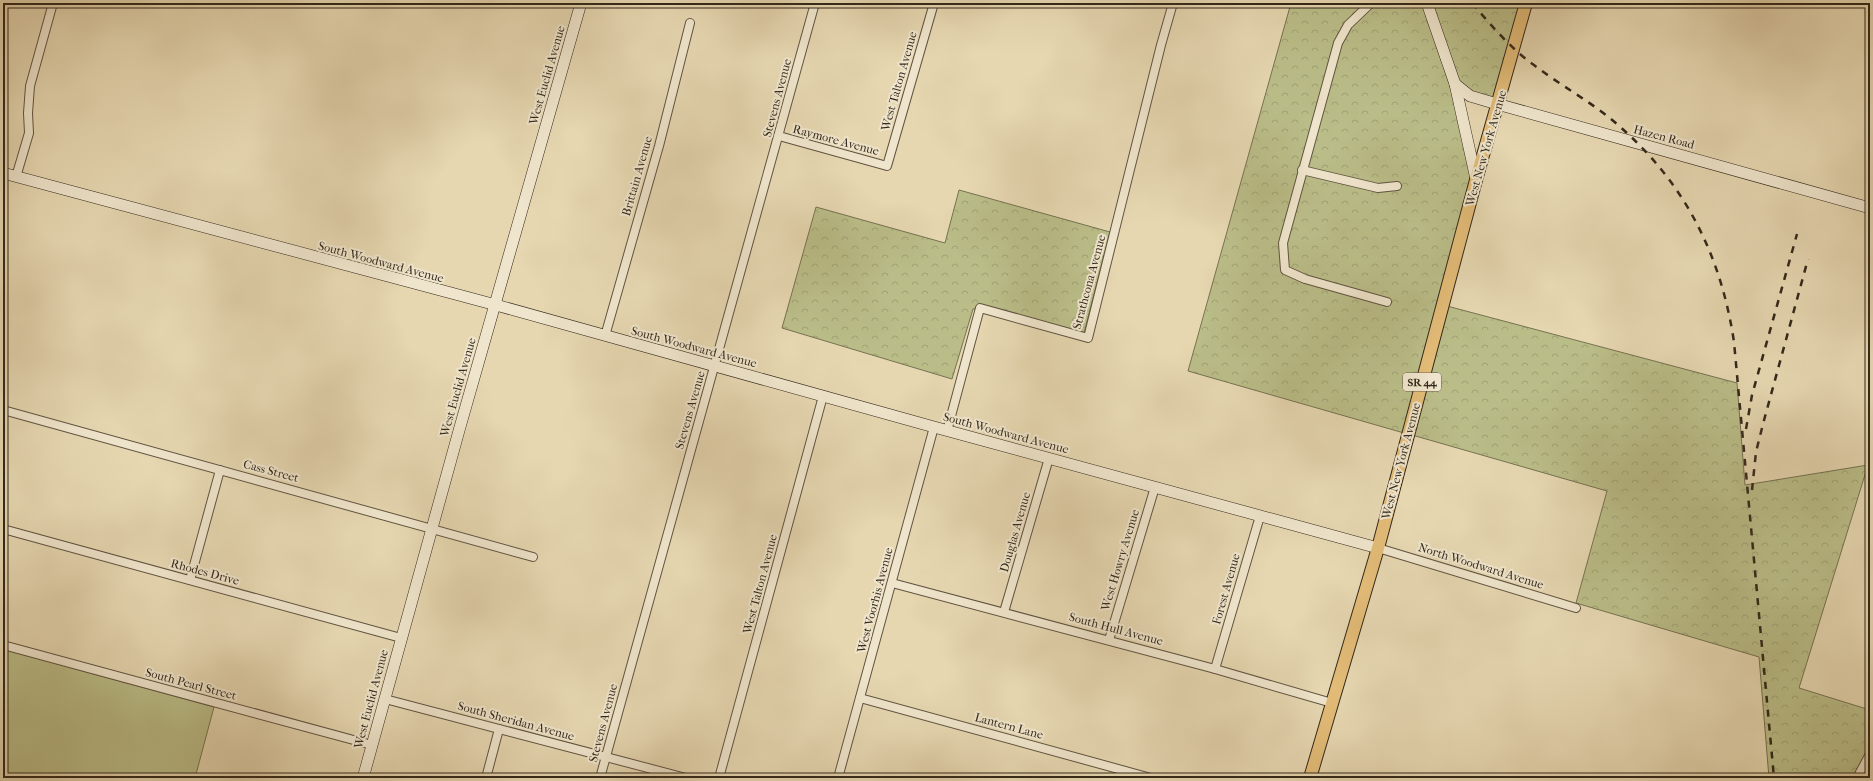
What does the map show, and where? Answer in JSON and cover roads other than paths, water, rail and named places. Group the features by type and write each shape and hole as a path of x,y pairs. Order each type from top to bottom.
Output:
{"main road":[{"name":"West New York Avenue","path":"1310,778 1378,548 1476,180 1526,3"}],"street":[{"path":"16,177 29,133 28,113 30,86 53,3"},
{"name":"West Euclid Avenue","path":"363,778 580,3"},
{"name":"Stevens Avenue","path":"600,778 815,3"},
{"name":"West Talton Avenue","path":"887,166 934,3"},
{"name":"Strathcona Avenue","path":"947,431 980,308 1088,338 1161,44 1173,3"},
{"path":"1371,3 1348,25 1338,43 1283,243 1285,270 1305,279 1387,302"},
{"path":"1427,3 1455,84 1476,180"},
{"name":"Brittain Avenue","path":"605,336 659,146 690,23"},
{"name":"Hazen Road","path":"1455,84 1470,96 1870,208"},
{"name":"Raymore Avenue","path":"778,136 887,166"},
{"path":"1302,170 1378,188 1397,186"},
{"name":"South Woodward Avenue","path":"3,173 496,305 947,431 1378,548"},
{"name":"West Talton Avenue","path":"719,778 823,396"},
{"name":"Cass Street","path":"3,410 533,557"},
{"name":"West Voorhis Avenue","path":"838,778 934,427"},
{"name":"Douglas Avenue","path":"1004,612 1049,458"},
{"path":"190,580 220,470"},
{"name":"West Howry Avenue","path":"1109,640 1155,487"},
{"name":"Forest Avenue","path":"1215,669 1260,516"},
{"name":"Rhodes Drive","path":"3,529 401,638"},
{"name":"North Woodward Avenue","path":"1378,548 1576,608"},
{"name":"South Hull Avenue","path":"892,583 1109,640 1332,703"},
{"name":"South Pearl Street","path":"3,644 372,745"},
{"name":"Lantern Lane","path":"860,698 1151,778"},
{"name":"South Sheridan Avenue","path":"386,699 686,778"},
{"path":"486,778 500,729"},
{"path":"1857,778 1870,754"}],"railway":[{"path":"1472,3 1501,36 1525,58 1544,73 1587,101 1618,125 1642,147 1663,171 1681,196 1709,250 1720,280 1734,342 1774,778"},
{"path":"1746,429 1752,395 1797,234"},
{"path":"1752,490 1756,452 1808,259"}]}
